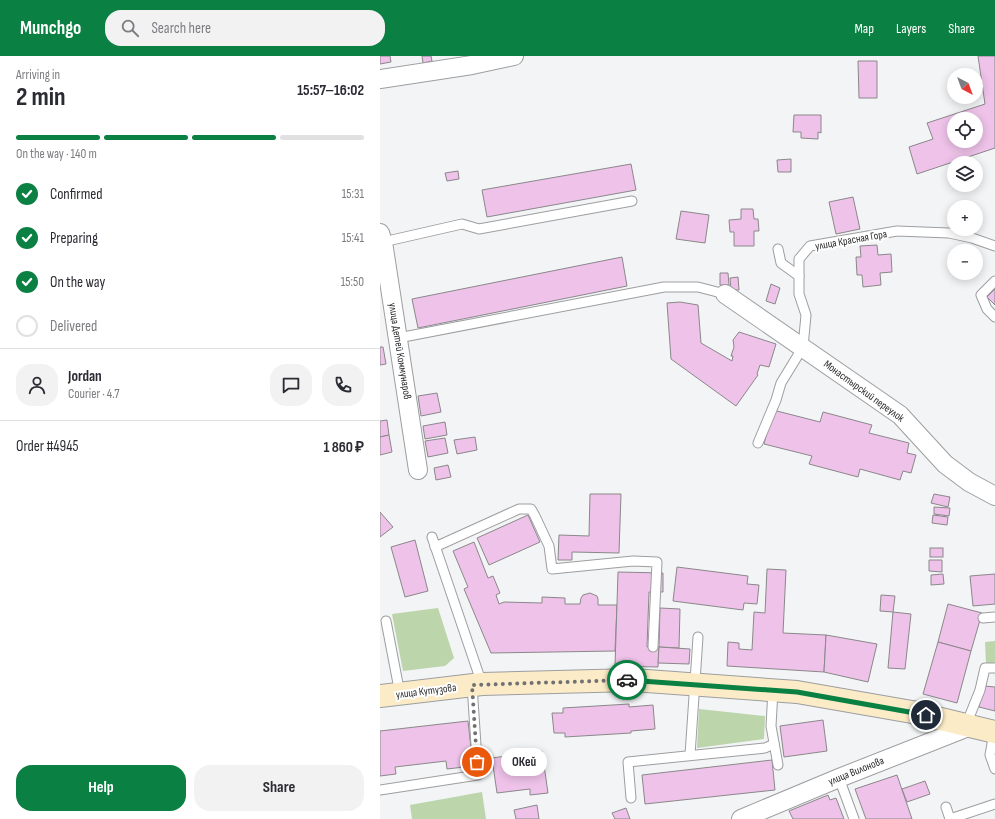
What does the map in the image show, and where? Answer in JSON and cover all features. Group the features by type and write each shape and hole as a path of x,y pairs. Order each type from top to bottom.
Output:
{"main road":[{"name":"улица Кутузова","path":"390,695 477,685 633,680 652,675 694,684 797,692 889,708 994,732"}],"street":[{"path":"380,79 472,65 514,56"},
{"name":"улица Детей Коммунаров","path":"382,237 384,274 398,338 418,470"},
{"name":"Монастырский переулок","path":"725,294 900,415 945,464 969,482 995,496"},
{"name":"улица Вилонова","path":"741,819 968,725"}],"lane":[{"path":"382,237 462,224 479,229 632,201"},
{"name":"улица Красная Гора","path":"803,347 806,315 799,294 799,259 810,246 897,231 949,233 972,238 995,246"},
{"path":"778,249 781,263 800,276"},
{"path":"995,281 981,295 987,309 995,317"},
{"path":"398,338 664,286 698,288 725,294"},
{"path":"758,443 776,400 781,383 803,347"},
{"path":"435,547 519,509 531,509 549,546 552,569 634,561 657,562 653,647"},
{"path":"380,790 478,775 477,685 432,538"},
{"path":"983,618 995,617"},
{"path":"386,621 390,695"},
{"path":"690,755 698,638"},
{"path":"968,725 980,690 984,668 995,668"},
{"path":"773,690 771,726 778,765"},
{"path":"994,732 990,755 995,769"},
{"path":"631,798 628,762 765,748 774,744"},
{"path":"839,778 854,819"},
{"path":"946,807 950,819 995,804"}],"green space":[{"path":"438,608 454,658 445,666 403,671 392,614"},
{"path":"995,641 995,663 986,663 985,642"},
{"path":"699,709 765,716 764,739 697,748"},
{"path":"482,792 486,819 412,819 410,805"}],"building":[{"path":"380,56 390,56 391,62 380,64"},
{"path":"422,56 431,56 432,61 423,63"},
{"path":"978,56 995,56 995,148 971,156 947,156 947,164 917,174 909,147 933,139 927,123 947,116 947,148 983,148 983,112 961,112 985,104 983,90 983,68 980,68"},
{"path":"858,61 877,61 877,98 859,98"},
{"path":"794,115 821,115 821,133 818,132 818,139 801,138 801,132 793,132"},
{"path":"791,159 791,172 778,172 777,160"},
{"path":"631,164 636,190 487,217 482,190"},
{"path":"458,171 459,179 447,181 445,173"},
{"path":"853,197 860,229 836,234 829,202"},
{"path":"741,209 753,209 754,219 758,219 759,231 754,231 754,246 734,246 734,232 730,232 729,220 741,219"},
{"path":"681,211 709,215 705,243 676,239"},
{"path":"877,245 878,255 891,254 892,272 880,273 881,285 863,287 862,275 857,275 856,257 861,257 860,246"},
{"path":"622,257 627,286 418,328 412,299"},
{"path":"720,273 728,273 729,285 720,285"},
{"path":"738,277 739,290 731,290 730,278"},
{"path":"771,284 780,288 775,304 766,301"},
{"path":"995,289 995,305 987,297"},
{"path":"680,302 698,305 701,343 732,361 733,356 731,356 734,347 733,340 739,332 776,344 769,367 760,365 758,375 736,406 671,359 667,303"},
{"path":"380,347 383,347 386,364 380,365"},
{"path":"437,393 441,412 421,416 418,396"},
{"path":"773,410 820,422 823,412 872,425 869,433 909,443 907,453 916,455 911,473 903,471 900,480 860,469 858,477 809,464 812,456 764,444"},
{"path":"387,420 389,435 380,437 380,421"},
{"path":"445,422 447,435 425,439 423,426"},
{"path":"389,435 392,452 380,455 380,437"},
{"path":"475,437 477,450 457,454 454,440"},
{"path":"445,438 448,453 428,457 425,441"},
{"path":"448,465 451,477 436,480 434,468"},
{"path":"590,494 621,494 619,553 572,552 572,560 558,560 559,535 589,536"},
{"path":"934,494 950,497 948,507 931,503"},
{"path":"934,507 950,508 949,516 934,514"},
{"path":"380,512 393,527 380,537"},
{"path":"528,515 540,542 489,565 477,538"},
{"path":"933,515 948,517 947,525 932,523"},
{"path":"415,540 428,591 405,597 391,547"},
{"path":"474,542 488,578 493,576 500,593 496,595 499,604 504,602 542,603 542,597 565,598 565,604 580,604 583,595 590,593 597,596 598,605 617,605 615,651 491,653 464,589 468,587 453,551"},
{"path":"930,548 943,548 943,557 930,557"},
{"path":"929,560 942,560 942,572 929,571"},
{"path":"677,567 748,576 747,584 759,585 757,604 744,603 743,610 673,601"},
{"path":"767,569 786,570 783,633 826,635 824,672 727,666 728,642 739,643 739,649 752,650 754,612 765,613"},
{"path":"618,572 663,573 663,592 649,592 647,647 659,647 658,667 615,666"},
{"path":"943,574 944,584 931,585 931,575"},
{"path":"995,574 995,604 973,606 970,576"},
{"path":"881,595 895,596 893,612 880,611"},
{"path":"948,604 982,613 971,651 938,642"},
{"path":"660,608 680,609 679,648 659,647"},
{"path":"893,612 911,614 905,669 888,668"},
{"path":"826,635 877,644 868,682 824,672"},
{"path":"938,642 971,651 957,703 923,694"},
{"path":"659,647 690,649 689,664 658,663"},
{"path":"984,686 995,687 995,711 979,707"},
{"path":"629,704 629,707 653,705 655,729 631,731 631,733 565,737 565,733 554,733 552,713 563,713 563,708"},
{"path":"823,720 827,751 784,757 780,726"},
{"path":"468,721 473,766 447,769 446,761 395,767 396,774 380,776 380,731"},
{"path":"542,751 548,793 530,795 530,789 497,793 492,758"},
{"path":"772,760 775,790 645,804 642,775"},
{"path":"897,775 912,819 866,819 855,789"},
{"path":"925,781 930,794 907,802 902,789"},
{"path":"828,795 830,800 836,798 844,819 793,819 789,811"},
{"path":"537,805 539,819 516,819 514,810"},
{"path":"626,808 630,819 615,819 612,813"}],"way so far":[{"path":"477,762 472,685 627,680"}],"place":[{"name":"ОКей","path":"477,762"}],"route":[{"path":"627,680 797,692 926,715"}]}
